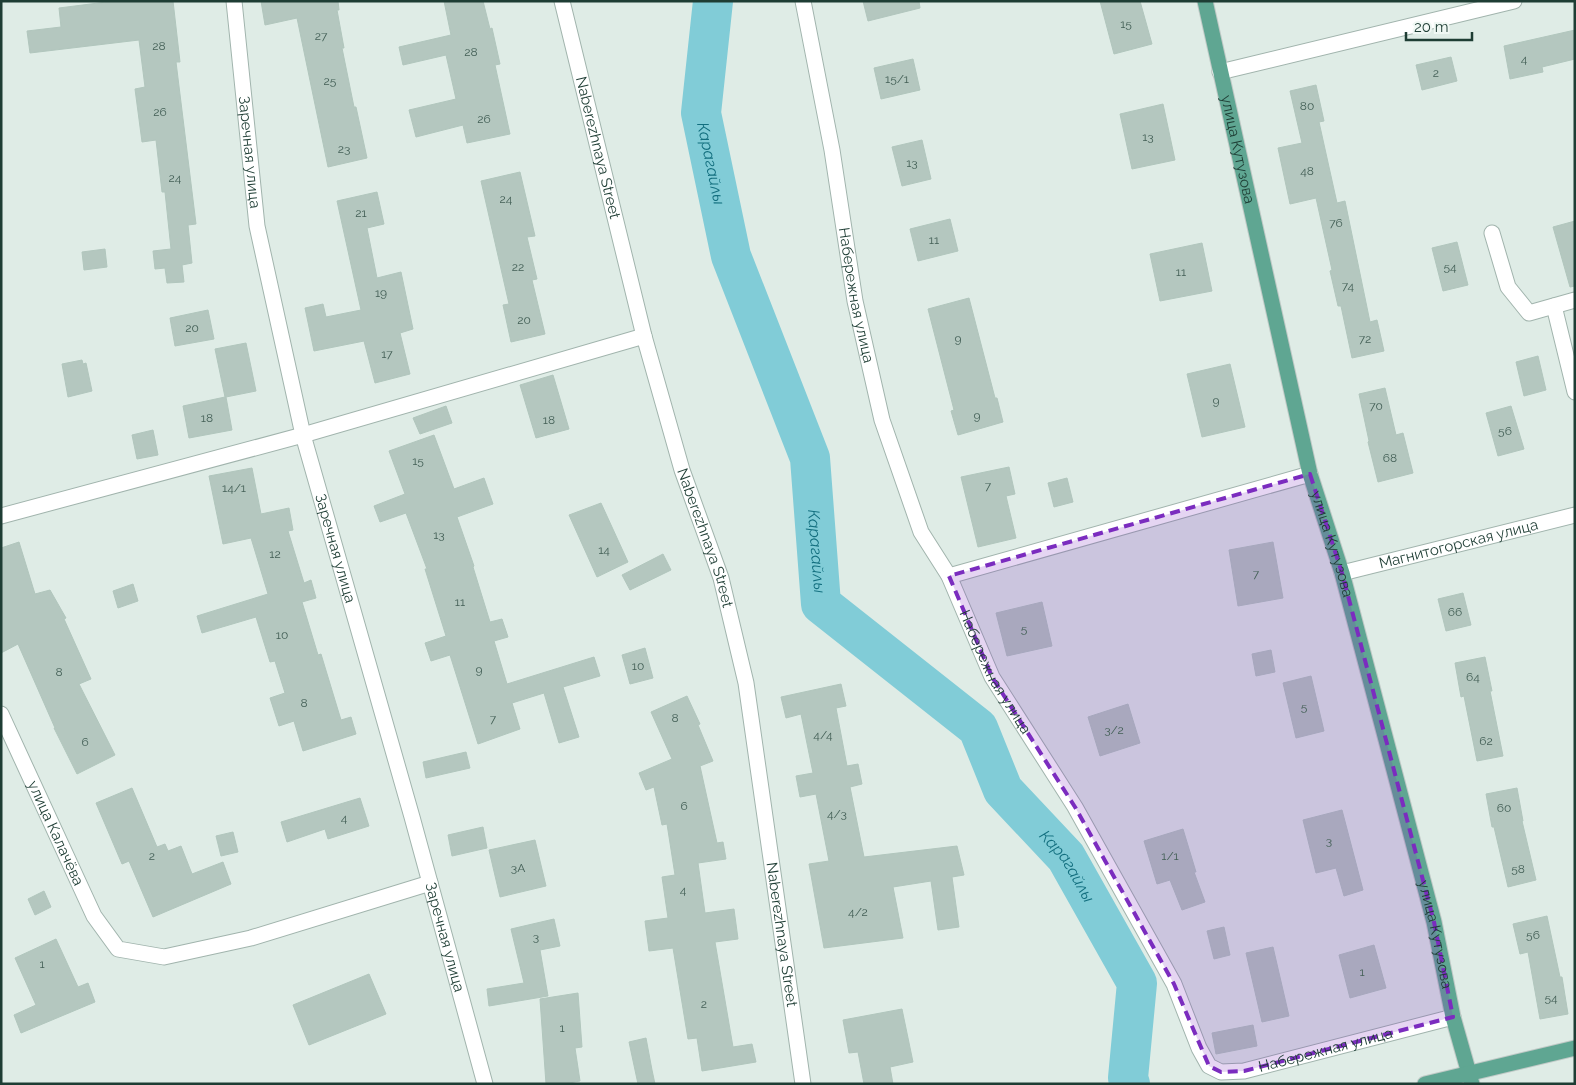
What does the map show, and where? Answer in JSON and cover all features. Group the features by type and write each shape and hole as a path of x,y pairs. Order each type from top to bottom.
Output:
{"main road":[{"name":"улица Кутузова","path":"1205,1 1310,474 1342,573 1434,922 1453,1017 1471,1079"},
{"path":"1425,1084 1471,1079 1575,1048"}],"street":[{"name":"Заречная улица","path":"234,1 257,226 303,435 485,1084"},
{"name":"Naberezhnaya Street","path":"562,1 644,336 682,470 721,578 746,684 803,1084"},
{"name":"Набережная улица","path":"803,1 832,150 855,301 882,420 921,532 949,576 992,677 1085,824 1174,984 1199,1048 1209,1066 1221,1072 1244,1070 1453,1017"},
{"path":"1220,72 1514,1"},
{"path":"1492,233 1508,287 1529,313 1575,300"},
{"path":"1554,306 1575,392"},
{"path":"1,516 303,435 644,336"},
{"path":"949,576 1310,474"},
{"name":"Магнитогорская улица","path":"1342,573 1575,515"},
{"name":"улица Калачёва","path":"1,714 94,916 118,949 164,957 251,938 430,883"}],"highlighted area":[{"path":"1310,474 1342,573 1434,922 1453,1017 1244,1071 1221,1072 1209,1066 1174,984 1075,807 992,677 949,576"}],"building":[{"path":"114,1 173,1 180,62 176,62 196,224 188,225 192,263 182,265 184,282 167,283 165,268 155,269 153,251 171,249 165,192 162,192 156,140 142,142 135,89 145,87 139,40 30,53 27,31 61,27 59,8"},
{"path":"261,1 338,1 339,10 337,10 344,48 342,48 367,158 328,167 297,18 265,25"},
{"path":"444,1 483,1 490,29 492,28 500,64 495,65 510,134 467,143 463,125 416,137 409,110 456,99 446,55 403,65 399,47 451,35"},
{"path":"863,1 919,1 920,8 868,21"},
{"path":"1100,1 1140,1 1152,44 1114,54"},
{"path":"1575,30 1575,59 1542,67 1543,72 1510,79 1504,46"},
{"path":"1451,57 1457,81 1422,90 1416,65"},
{"path":"913,59 920,90 881,99 874,68"},
{"path":"1316,85 1324,121 1319,122 1337,203 1345,201 1370,322 1377,320 1384,351 1352,358 1341,306 1338,306 1330,271 1332,270 1316,198 1290,204 1278,148 1302,143 1290,91"},
{"path":"1163,104 1175,160 1132,169 1120,114"},
{"path":"922,140 931,179 902,186 892,147"},
{"path":"520,172 535,236 527,237 537,279 532,280 545,334 511,342 503,305 509,304 481,181"},
{"path":"377,192 384,224 367,228 377,278 401,272 413,329 400,333 410,374 375,383 364,341 314,351 305,308 323,304 326,317 361,310 337,201"},
{"path":"950,219 958,251 918,261 910,229"},
{"path":"1575,221 1575,286 1570,287 1553,227"},
{"path":"1457,242 1468,285 1443,291 1432,248"},
{"path":"1202,243 1212,291 1160,301 1150,254"},
{"path":"105,249 107,267 84,270 82,252"},
{"path":"969,298 1003,422 958,435 951,411 954,410 928,309"},
{"path":"208,310 214,339 175,346 170,318"},
{"path":"246,343 256,391 226,397 232,430 189,438 183,406 225,397 215,349"},
{"path":"1538,356 1546,390 1524,396 1516,362"},
{"path":"82,360 83,364 86,363 92,391 68,397 62,364"},
{"path":"1230,364 1245,427 1202,437 1187,374"},
{"path":"553,375 569,429 536,438 520,385"},
{"path":"1385,388 1396,435 1403,433 1413,473 1378,482 1359,394"},
{"path":"446,406 452,423 420,434 413,418"},
{"path":"1511,406 1524,449 1498,456 1486,413"},
{"path":"153,430 158,455 137,459 132,435"},
{"path":"434,435 454,489 484,478 493,504 457,517 474,566 490,622 502,619 508,637 494,641 507,684 594,657 600,676 563,687 579,737 559,743 544,693 512,703 520,729 478,744 450,655 431,661 425,643 446,636 425,569 427,569 406,513 380,522 374,506 405,494 389,451"},
{"path":"1009,467 1015,494 1006,496 1016,538 978,547 961,477"},
{"path":"252,468 261,514 289,508 293,530 288,531 304,583 311,580 316,598 302,602 318,655 321,654 341,720 351,717 356,734 303,751 294,721 279,726 270,698 285,693 275,661 270,662 256,617 202,633 197,616 268,594 251,538 223,544 209,476"},
{"path":"1067,478 1073,502 1054,507 1048,483"},
{"path":"601,503 628,562 597,577 569,515"},
{"path":"19,542 35,594 50,590 66,618 64,619 91,679 79,684 115,755 77,774 54,728 18,644 1,653 1,548"},
{"path":"1273,542 1283,598 1238,606 1229,550"},
{"path":"663,554 671,570 630,590 622,575"},
{"path":"133,584 138,601 118,608 113,591"},
{"path":"1463,593 1471,625 1446,631 1438,599"},
{"path":"1042,602 1052,646 1007,656 996,613"},
{"path":"645,648 653,678 630,684 622,655"},
{"path":"1271,650 1275,672 1256,676 1252,654"},
{"path":"1485,657 1503,756 1477,761 1464,696 1461,697 1455,663"},
{"path":"1311,676 1324,731 1296,738 1283,683"},
{"path":"841,684 846,706 836,708 847,766 858,764 862,784 850,787 864,857 957,846 964,875 952,877 959,927 938,930 931,881 893,887 903,938 824,948 809,864 829,861 816,794 800,797 796,776 813,773 801,714 786,718 781,697"},
{"path":"687,696 700,724 698,725 713,761 700,766 717,843 723,842 726,859 698,863 705,913 734,909 738,939 715,942 733,1047 752,1044 756,1062 702,1071 697,1038 688,1039 673,948 649,951 645,921 668,918 662,877 675,875 667,824 662,825 654,787 646,790 639,773 672,759 651,712"},
{"path":"1128,704 1140,743 1100,756 1088,717"},
{"path":"466,752 470,768 426,778 423,762"},
{"path":"132,788 157,847 165,844 168,851 181,846 192,874 223,862 231,884 153,917 129,861 122,864 96,803"},
{"path":"1517,788 1522,821 1536,880 1508,887 1494,827 1492,827 1486,794"},
{"path":"360,798 369,826 328,839 325,829 287,842 281,822"},
{"path":"1342,810 1363,890 1344,896 1336,868 1316,873 1303,820"},
{"path":"483,827 487,848 452,856 448,835"},
{"path":"1183,829 1196,872 1194,872 1205,902 1182,910 1170,880 1157,884 1144,841"},
{"path":"233,832 238,852 221,856 216,836"},
{"path":"535,840 546,886 500,897 489,850"},
{"path":"44,891 51,907 35,915 28,899"},
{"path":"1547,916 1560,977 1562,977 1568,1014 1540,1019 1528,952 1520,954 1513,924"},
{"path":"554,919 560,946 540,950 548,996 489,1006 487,989 524,983 511,929"},
{"path":"1224,927 1230,955 1214,959 1207,931"},
{"path":"56,939 78,987 88,983 95,1002 21,1033 14,1015 36,1005 15,958"},
{"path":"1374,945 1386,988 1350,998 1339,955"},
{"path":"1273,947 1289,1016 1262,1022 1246,953"},
{"path":"369,974 386,1014 309,1045 293,1005"},
{"path":"578,993 582,1047 575,1048 580,1081 564,1084 546,1084 540,999"},
{"path":"902,1009 913,1062 890,1067 893,1084 864,1084 858,1052 849,1053 843,1020"},
{"path":"1253,1025 1257,1046 1216,1054 1212,1033"},
{"path":"646,1038 655,1084 638,1084 629,1042"}],"waterway":[{"name":"Карагайлы","path":"713,1 701,113 731,256 810,458 821,604 978,728 1003,790 1066,857 1137,983 1128,1078 1130,1084"}]}
